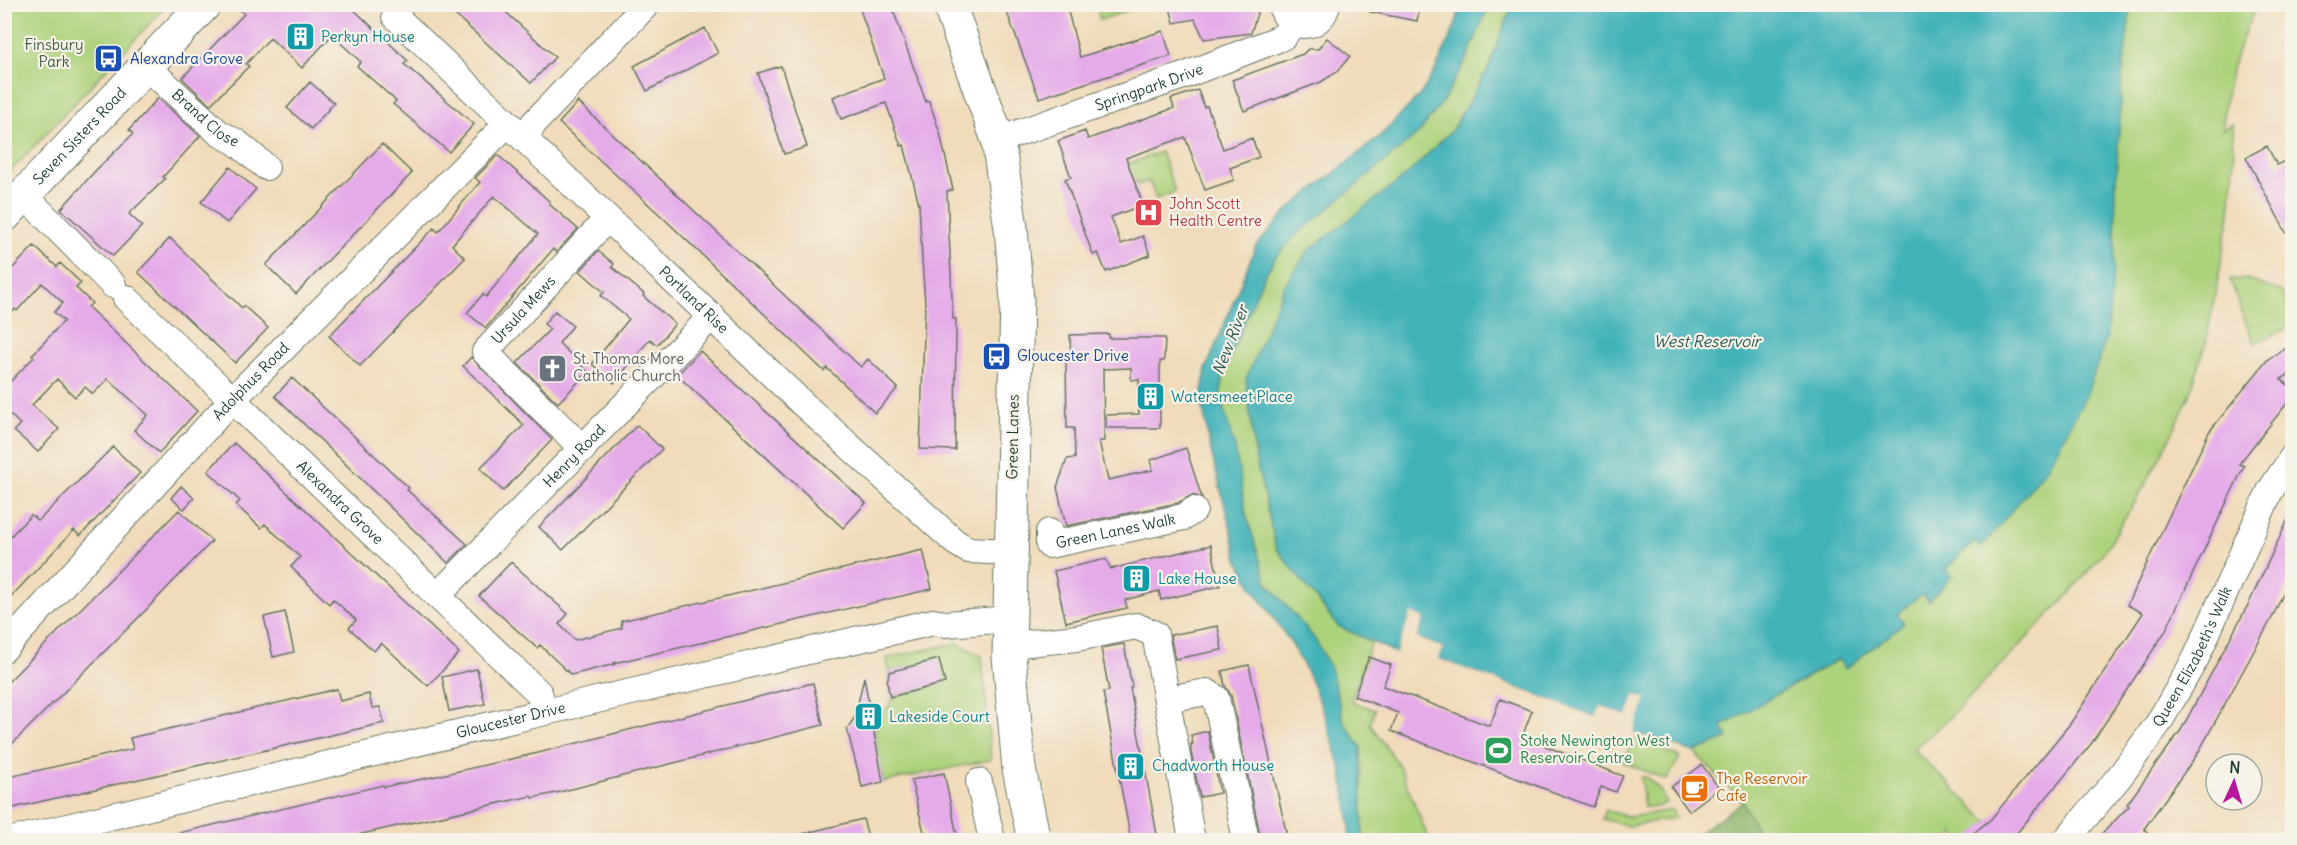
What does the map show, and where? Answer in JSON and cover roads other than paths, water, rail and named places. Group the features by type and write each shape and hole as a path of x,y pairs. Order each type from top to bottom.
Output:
{"main road":[{"name":"Seven Sisters Road","path":"14,205 205,4"},
{"name":"Green Lanes","path":"949,4 998,140 1011,228 1017,300 1010,632 1019,769 1034,840"}],"street":[{"name":"Adolphus Road","path":"4,649 233,399 515,131 534,123 647,4"},
{"name":"Springpark Drive","path":"998,140 1182,76 1278,39 1284,36 1287,14 1306,25 1320,19 1326,11 1327,4"},
{"name":"Portland Rise","path":"395,16 803,404 955,542 968,550 1011,552"},
{"name":"Brand Close","path":"147,67 219,133 236,142 266,167"},
{"name":"Alexandra Grove","path":"14,205 120,292 233,399 539,693 545,712"},
{"name":"Ursula Mews","path":"584,449 485,352 607,219"},
{"name":"Henry Road","path":"437,596 584,449 712,316"},
{"name":"Queen Elizabeth's Walk","path":"2066,840 2120,776 2158,724 2196,658 2270,491 2292,458"},
{"name":"Green Lanes Walk","path":"1049,532 1049,545 1184,517 1194,510"},
{"name":"Gloucester Drive","path":"13,840 74,834 545,712 933,622 1077,638 1136,626 1155,634 1167,699"},
{"path":"1192,840 1167,699 1207,692 1216,698 1246,840"},
{"path":"978,782 992,840"}],"water":[{"name":"New River","path":"1461,5 1489,5 1467,58 1443,101 1418,134 1294,237 1275,258 1263,278 1225,368 1220,397 1235,448 1246,514 1267,583 1314,638 1330,667 1344,722 1361,747 1363,840 1349,840 1350,823 1341,768 1323,711 1308,674 1291,643 1254,590 1239,562 1210,447 1201,398 1206,369 1256,246 1289,209 1379,137 1420,95 1435,71 1455,26"},
{"name":"West Reservoir","path":"1512,5 2131,5 2122,78 2115,248 2107,336 2086,396 2047,468 1981,548 1974,541 1945,569 1952,576 1929,601 1922,594 1897,614 1904,623 1845,669 1838,659 1722,726 1728,738 1694,752 1633,732 1645,699 1636,695 1627,716 1600,706 1595,717 1439,659 1443,648 1417,638 1424,618 1411,614 1396,653 1338,626 1276,548 1255,456 1246,379 1284,286 1307,252 1409,173 1452,130 1488,69"}],"place":[{"name":"Perkyn House","path":"300,37"},
{"name":"Alexandra Grove","path":"109,59"},
{"name":"John Scott Health Centre","path":"1148,213"},
{"name":"Gloucester Drive","path":"996,356"},
{"name":"St. Thomas More Catholic Church","path":"552,368"},
{"name":"Watersmeet Place","path":"1150,397"},
{"name":"Lake House","path":"1137,579"},
{"name":"Lakeside Court","path":"868,717"},
{"name":"Stoke Newington West Reservoir Centre","path":"1499,750"},
{"name":"Chadworth House","path":"1131,766"},
{"name":"The Reservoir Cafe","path":"1695,788"}],"park label":[{"name":"Finsbury Park","path":"54,54"}]}
